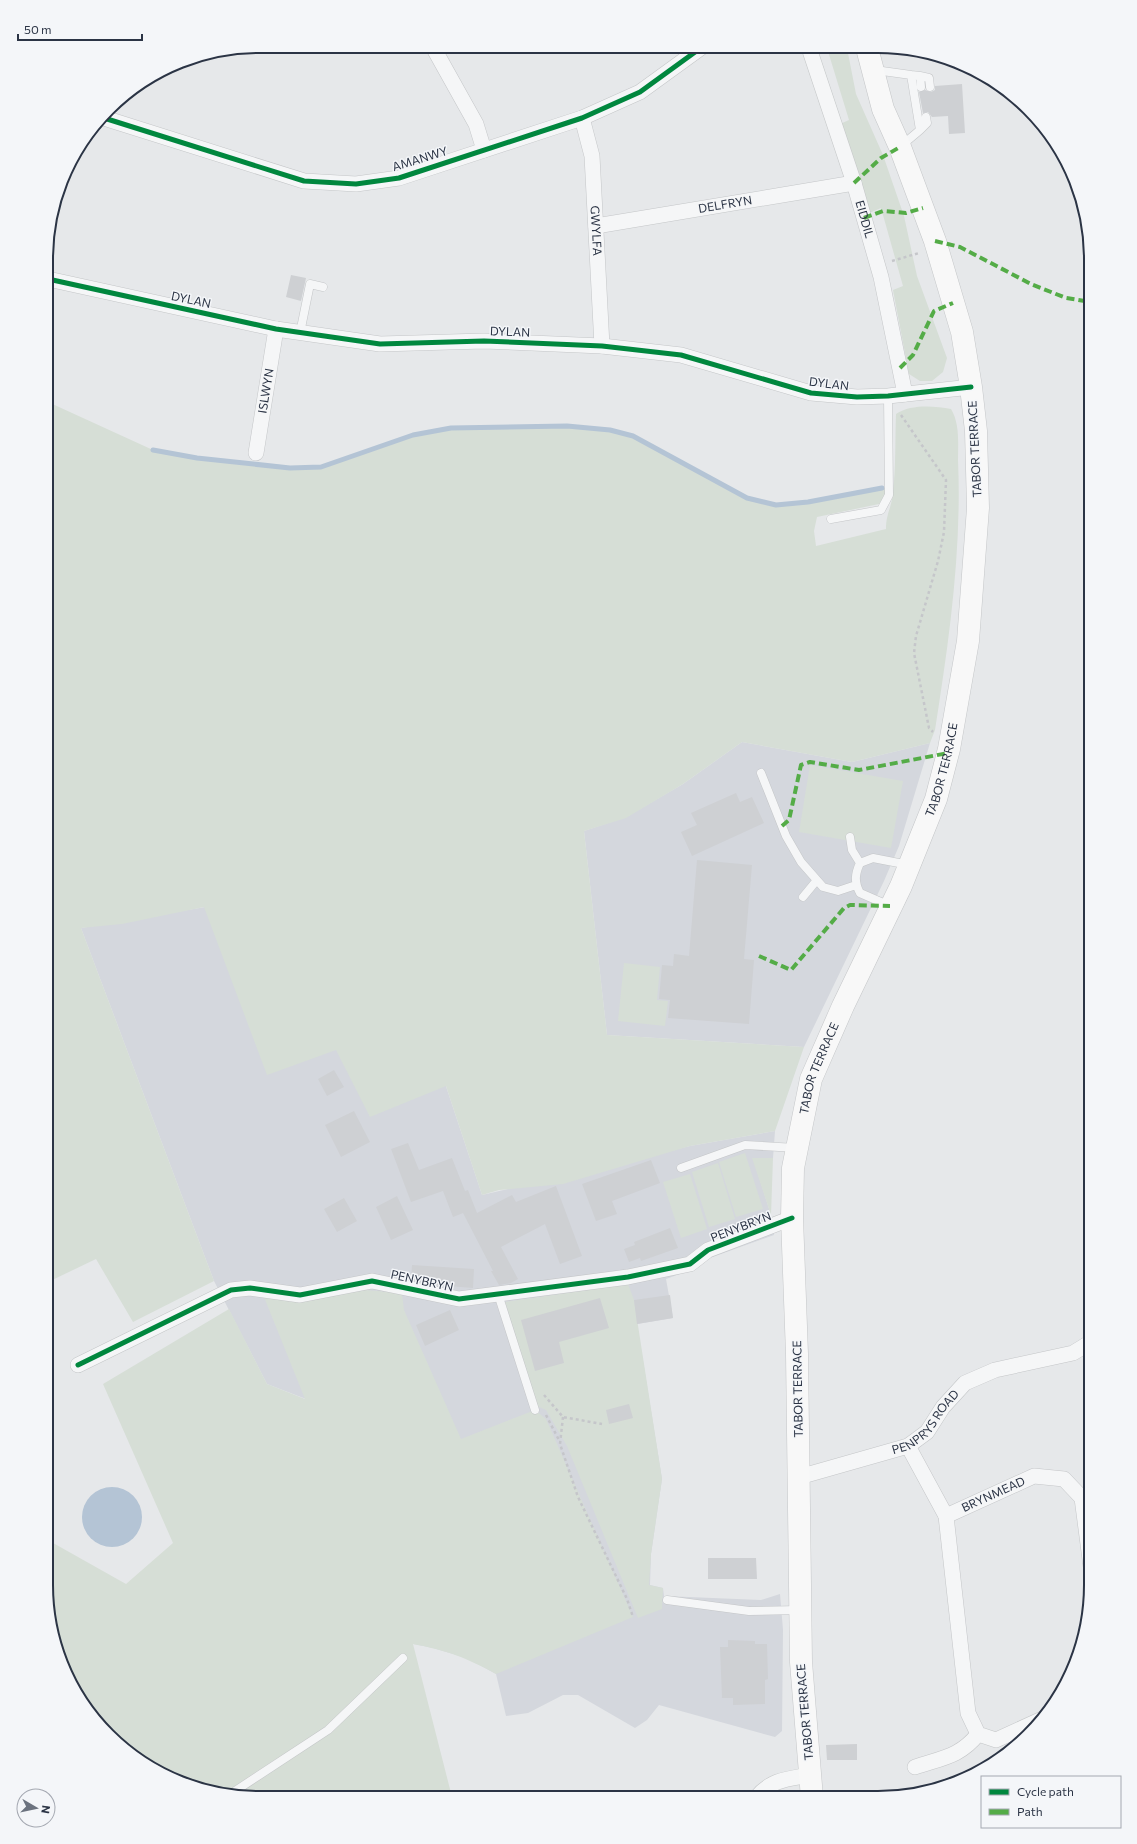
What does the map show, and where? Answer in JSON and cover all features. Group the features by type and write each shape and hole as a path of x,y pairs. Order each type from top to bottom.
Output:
{"main road":[{"name":"TABOR TERRACE","path":"811,1791 801,1662 797,1346 792,1218 793,1168 811,1079 843,1006 910,865 936,799 949,749 968,641 978,508 976,431 971,387 962,332 937,247 900,147 883,109 868,53"}],"street":[{"path":"437,53 476,124 484,150"},
{"name":"AMANWY","path":"108,119 304,181 356,184 399,178 582,118 640,92 694,53"},
{"name":"EIDDIL","path":"811,53 854,183 878,266 905,394"},
{"name":"GWYLFA","path":"582,118 592,156 602,346"},
{"name":"DELFRYN","path":"596,226 854,183"},
{"name":"DYLAN","path":"53,280 276,329 380,344 484,341 602,346 681,355 812,393 857,397 888,396 971,387"},
{"name":"ISLWYN","path":"256,453 276,329"},
{"name":"PENYBRYN","path":"78,1365 231,1290 250,1288 300,1295 372,1281 459,1299 498,1294 628,1277 690,1264 708,1250 792,1218"},
{"name":"PENPRYS ROAD","path":"799,1477 908,1446 927,1432 943,1407 965,1383 995,1370 1073,1353 1084,1346"},
{"name":"BRYNMEAD","path":"908,1446 946,1516 968,1713 978,1734"},
{"name":"BRYNMEAD","path":"946,1516 1034,1476 1064,1479 1082,1498 1084,1515"},
{"path":"915,1767 959,1753 969,1745 978,1734 996,1740 1030,1725"},
{"path":"762,1791 764,1788 781,1779 810,1775"}],"lane":[{"path":"872,70 910,74 929,78 930,87"},
{"path":"910,74 920,130"},
{"path":"920,76 921,87"},
{"path":"900,147 920,130 929,119"},
{"path":"300,332 310,284 323,287"},
{"path":"831,519 881,510 889,495 888,396"},
{"path":"761,773 786,836 801,862 823,887 838,891 856,885"},
{"path":"850,837 852,850 860,863"},
{"path":"890,906 860,893 856,885 855,873 860,863 873,858 910,865"},
{"path":"802,897 817,880"},
{"path":"681,1168 745,1145 797,1148"},
{"path":"498,1294 535,1410"},
{"path":"667,1600 749,1611 800,1610"},
{"path":"236,1790 328,1730 403,1658"}],"path":[{"path":"878,266 937,247"},
{"path":"888,396 946,480 944,532 938,561 916,636 914,653 929,728 949,749"},
{"path":"543,1393 563,1417 602,1424"},
{"path":"535,1410 540,1410 547,1416 560,1444 578,1497 627,1599 633,1617"},
{"path":"560,1444 563,1417"}],"shaded area":[{"path":"829,53 848,53 856,94 883,155 904,216 917,276 947,358 943,372 932,381 920,381 909,374 893,290 903,286 881,208 867,214 840,124 849,120"},
{"path":"53,404 153,450 197,458 290,468 321,467 413,435 451,428 567,426 610,430 633,436 747,498 776,505 808,502 885,488 885,495 879,504 817,517 814,531 816,546 886,529 894,483 896,414 916,407 951,409 956,421 958,440 959,494 956,562 945,663 935,730 930,743 852,762 742,742 683,784 626,818 584,831 607,1035 804,1047 775,1131 690,1146 563,1184 499,1190 482,1195 446,1086 370,1117 336,1050 267,1075 204,907 122,924 81,928 214,1281 133,1322 96,1259 53,1280"},
{"path":"742,742 852,762 930,743 899,846 884,881 804,1047 607,1035 584,831 626,817 683,784"},
{"path":"810,765 903,781 891,848 799,832"},
{"path":"380,887 482,1195 690,1146 775,1131 773,1158 753,1158 771,1215 774,1235 710,1258 688,1271 666,1279 673,1318 637,1324 662,1479 651,1554 650,1585 663,1588 664,1596 761,1600 780,1594 783,1630 782,1731 775,1737 659,1705 647,1720 635,1728 578,1695 563,1695 528,1713 506,1716 496,1674 467,1658 433,1648 404,1642 306,1399 267,1384 214,1281 81,928 223,904"},
{"path":"624,963 660,967 657,1000 668,1001 665,1026 618,1021"},
{"path":"745,1153 763,1209 736,1217 719,1162"},
{"path":"752,1158 773,1158 771,1215"},
{"path":"718,1163 735,1219 709,1227 692,1172"},
{"path":"690,1174 707,1229 681,1238 663,1182"},
{"path":"628,1284 634,1300 662,1479 651,1554 649,1585 663,1588 662,1609 638,1618 567,1446 546,1410 537,1406 505,1302"},
{"path":"352,1289 402,1293 404,1310 461,1439 535,1410 546,1419 633,1617 496,1674 456,1655 413,1644 450,1791 246,1791 206,1784 180,1775 168,1770 145,1756 123,1740 104,1721 74,1676 60,1638 53,1598 53,1543 126,1584 173,1543 103,1384 229,1309 267,1384 305,1399 264,1297 314,1300"}],"water":[{"path":"112,1487 128,1492 133,1496 137,1501 142,1517 137,1533 133,1538 128,1542 112,1547 96,1542 91,1538 87,1533 82,1517 87,1501 91,1496 96,1492"}],"building":[{"path":"962,84 965,133 949,134 948,116 932,117 928,112 923,113 919,92 925,90 931,92 935,90 935,86"},
{"path":"291,275 306,278 301,301 286,297"},
{"path":"736,793 740,802 752,797 764,823 692,856 681,832 697,825 691,813"},
{"path":"697,860 752,865 744,959 754,960 749,1024 668,1018 670,1000 659,999 662,965 673,966 674,954 689,956"},
{"path":"334,1070 344,1087 327,1096 318,1079"},
{"path":"354,1111 370,1142 341,1157 325,1125"},
{"path":"408,1143 419,1170 452,1158 465,1191 468,1190 477,1213 512,1195 516,1202 556,1186 582,1256 560,1264 545,1224 501,1247 518,1279 511,1283 499,1285 463,1213 453,1217 443,1191 411,1202 391,1149"},
{"path":"651,1160 660,1183 612,1201 617,1214 596,1221 582,1184"},
{"path":"397,1196 413,1230 391,1240 376,1207"},
{"path":"344,1198 357,1221 337,1232 324,1209"},
{"path":"670,1228 678,1248 641,1261 640,1258 629,1262 624,1249 635,1245 634,1242"},
{"path":"412,1265 474,1269 473,1288 436,1285 411,1280"},
{"path":"670,1295 673,1318 637,1324 634,1300"},
{"path":"600,1298 609,1328 559,1342 564,1363 535,1371 521,1320"},
{"path":"450,1310 459,1330 425,1346 416,1325"},
{"path":"629,1404 633,1418 609,1424 606,1410"},
{"path":"708,1558 756,1558 757,1579 708,1579"},
{"path":"728,1640 755,1641 755,1644 767,1644 768,1679 765,1680 765,1704 733,1705 733,1698 722,1698 720,1647 728,1647"},
{"path":"857,1744 857,1760 827,1760 826,1745"}],"waterway":[{"path":"153,450 197,458 290,468 321,467 413,435 451,428 567,426 610,430 633,436 747,498 776,505 808,502 882,488"}],"marked path":[{"path":"854,183 881,158 900,147"},
{"path":"864,218 883,211 906,213 923,208"},
{"path":"935,241 960,247 1031,284 1066,298 1084,301"},
{"path":"900,368 913,355 934,311 953,303"},
{"path":"782,826 789,820 801,765 810,762 859,770 948,753"},
{"path":"759,956 791,970 844,908 850,905 890,906"}],"cycle path":[{"path":"108,119 304,181 356,184 399,178 582,118 640,92 694,53"},
{"path":"53,280 276,329 380,344 484,341 602,346 681,355 811,393 857,397 888,396 971,387"},
{"path":"78,1365 231,1290 250,1288 300,1295 372,1281 459,1299 498,1294 628,1277 690,1264 708,1250 792,1218"}]}
